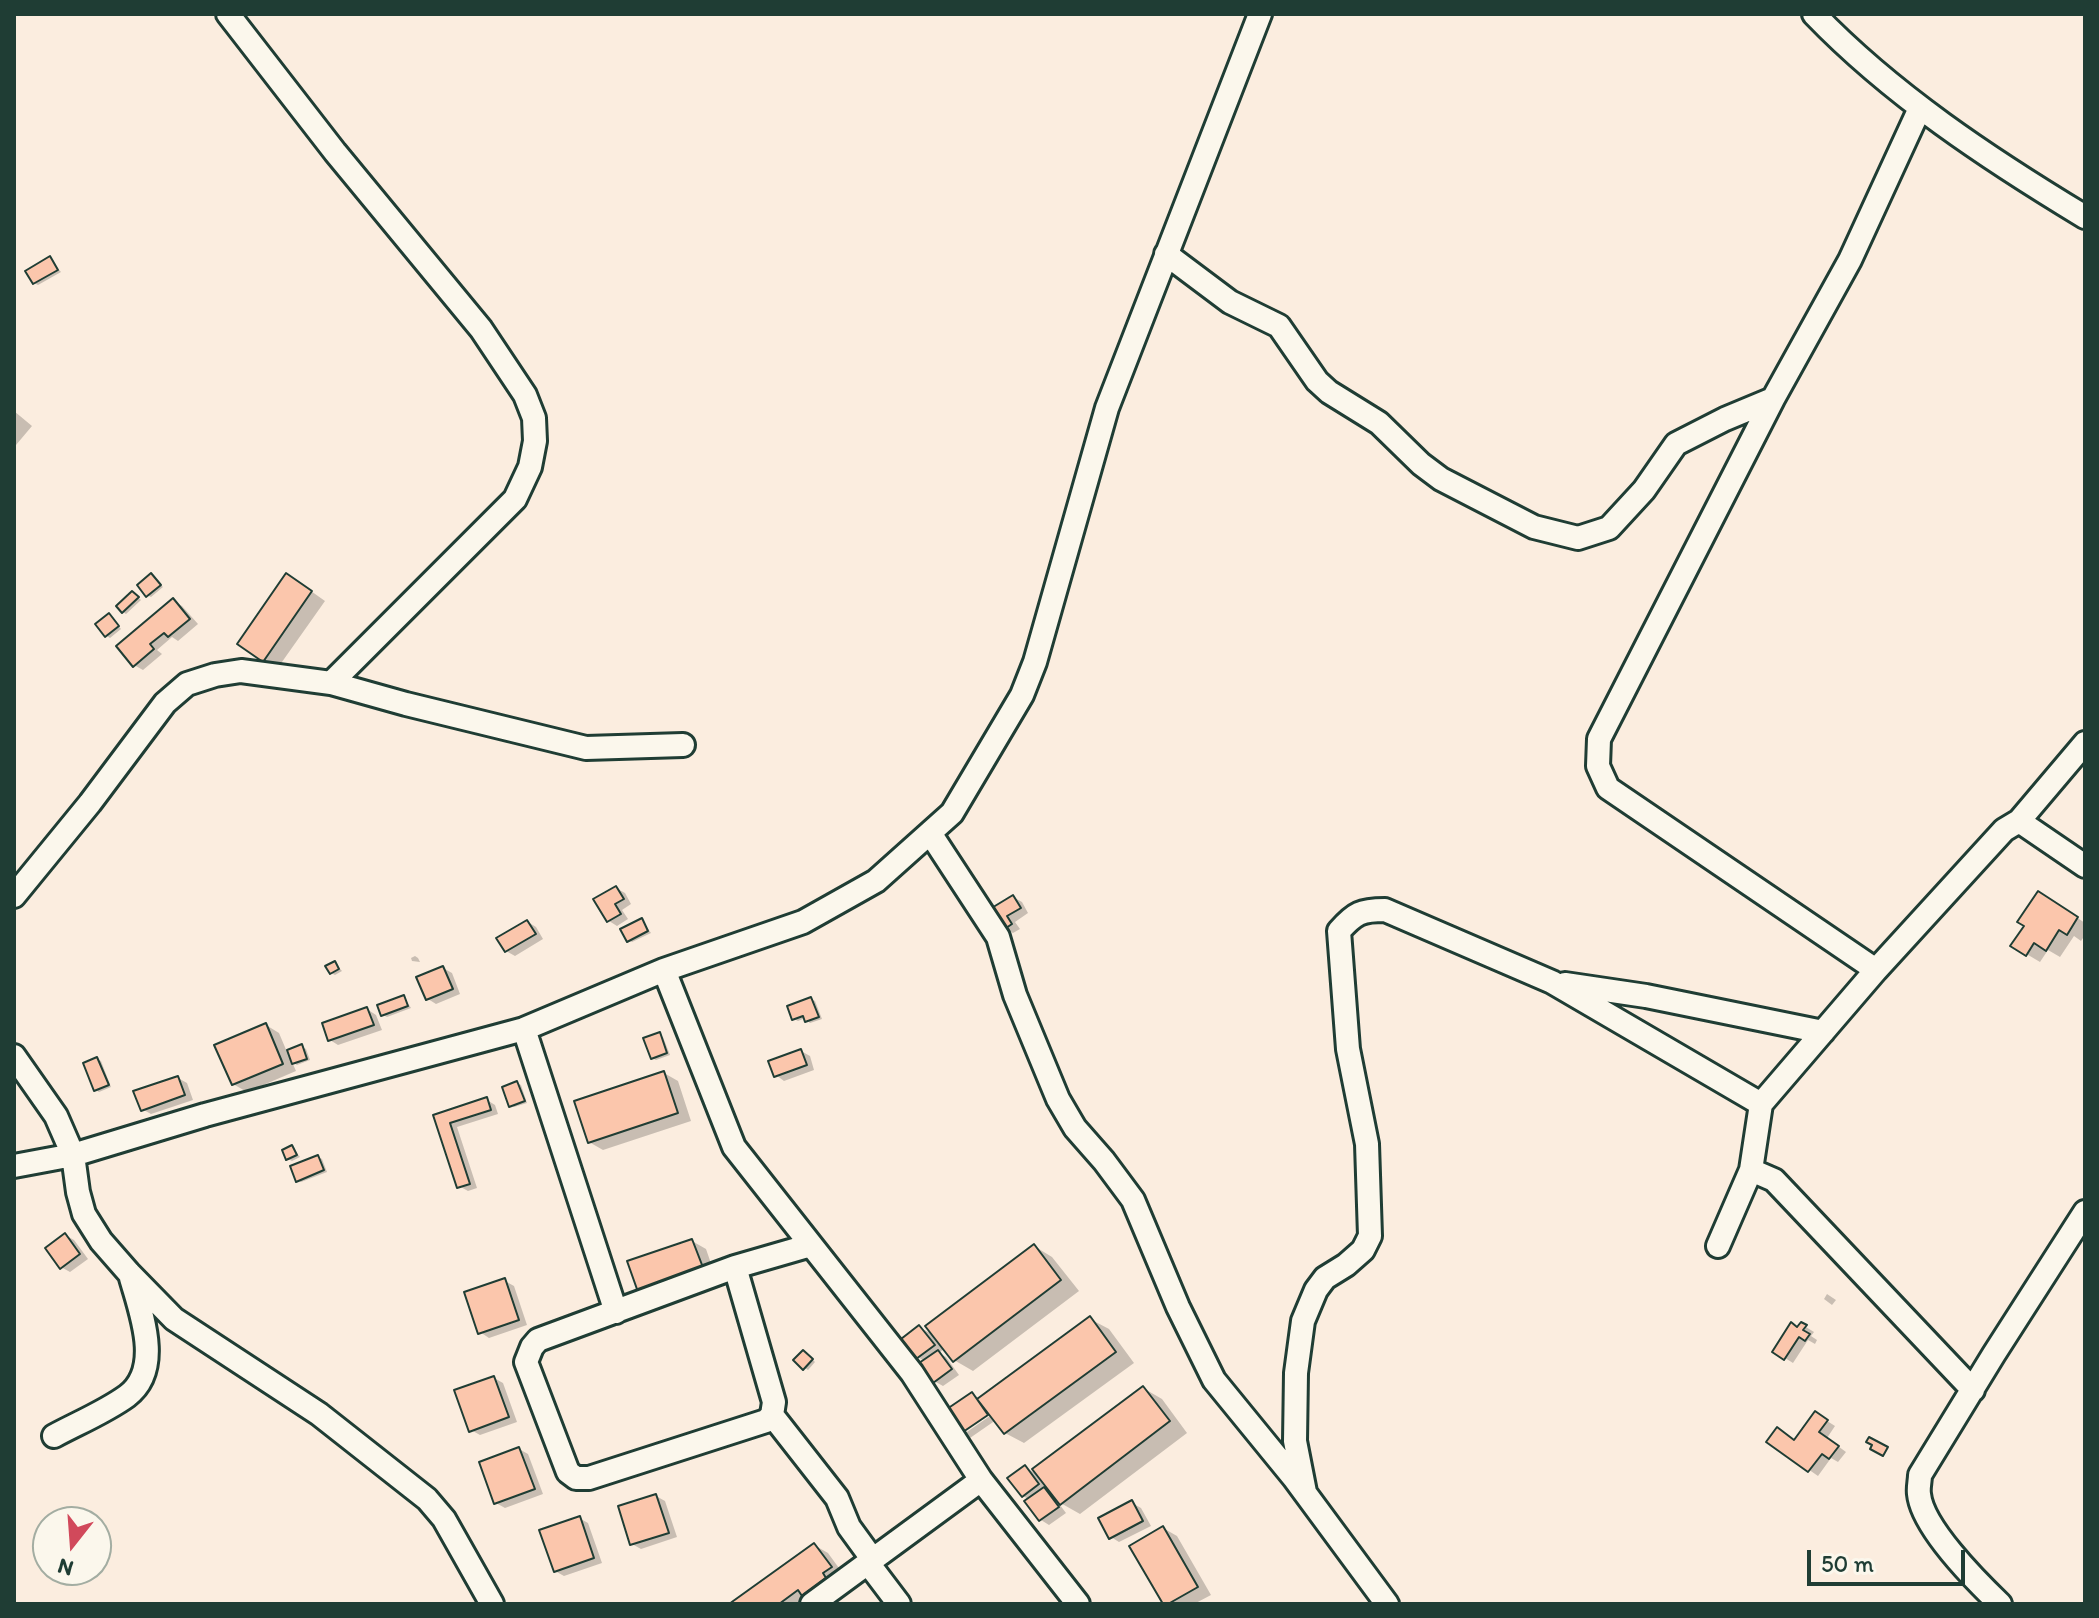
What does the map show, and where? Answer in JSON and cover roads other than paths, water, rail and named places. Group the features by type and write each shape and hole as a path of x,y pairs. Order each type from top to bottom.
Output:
{"street":[{"path":"228,14 335,152 481,329 525,395 534,418 535,441 530,467 515,499 331,683"},
{"path":"14,1166 73,1155 205,1115 524,1029 664,970 803,922 876,881 952,813 994,745 1031,673 1107,408 1260,14"},
{"path":"1814,14 1850,51 1920,108 2085,217"},
{"path":"1876,970 1608,788 1598,766 1599,739 1773,399 1850,260 1920,108"},
{"path":"1166,254 1230,302 1279,326 1317,381 1379,423 1441,479 1534,527 1578,538 1609,528 1644,490 1676,444 1773,399"},
{"path":"14,896 90,803 165,703 187,684 241,671 331,683 586,748 683,745"},
{"path":"1718,1246 1751,1170 1761,1104 1876,970 2004,830 2019,821 2085,743"},
{"path":"2019,821 2085,866"},
{"path":"930,833 998,937 1015,995 1058,1099 1075,1128 1133,1200 1178,1307 1214,1380 1305,1492 1387,1604"},
{"path":"1305,1492 1295,1441 1296,1373 1303,1321 1316,1290 1325,1278 1363,1250 1370,1236 1367,1144 1348,1049 1339,931 1353,915 1385,910 1552,982 1761,1104"},
{"path":"664,970 734,1147 912,1373 981,1480 1078,1604"},
{"path":"1552,982 1646,996 1823,1032"},
{"path":"524,1029 616,1312"},
{"path":"14,1056 56,1116 73,1155 84,1214 101,1241 174,1319 319,1414 427,1499 444,1519 492,1604"},
{"path":"1751,1170 1774,1180 1973,1390"},
{"path":"2000,1604 1965,1570 1927,1517 1919,1495 1920,1475 2085,1212"},
{"path":"735,1267 774,1402 772,1415 766,1421 589,1478 576,1478 568,1472 526,1362 538,1340 735,1267 811,1245"},
{"path":"54,1436 128,1396 142,1379 147,1359 144,1323 129,1273"},
{"path":"772,1415 837,1498 849,1527 899,1604"},
{"path":"812,1604 981,1480"}]}
